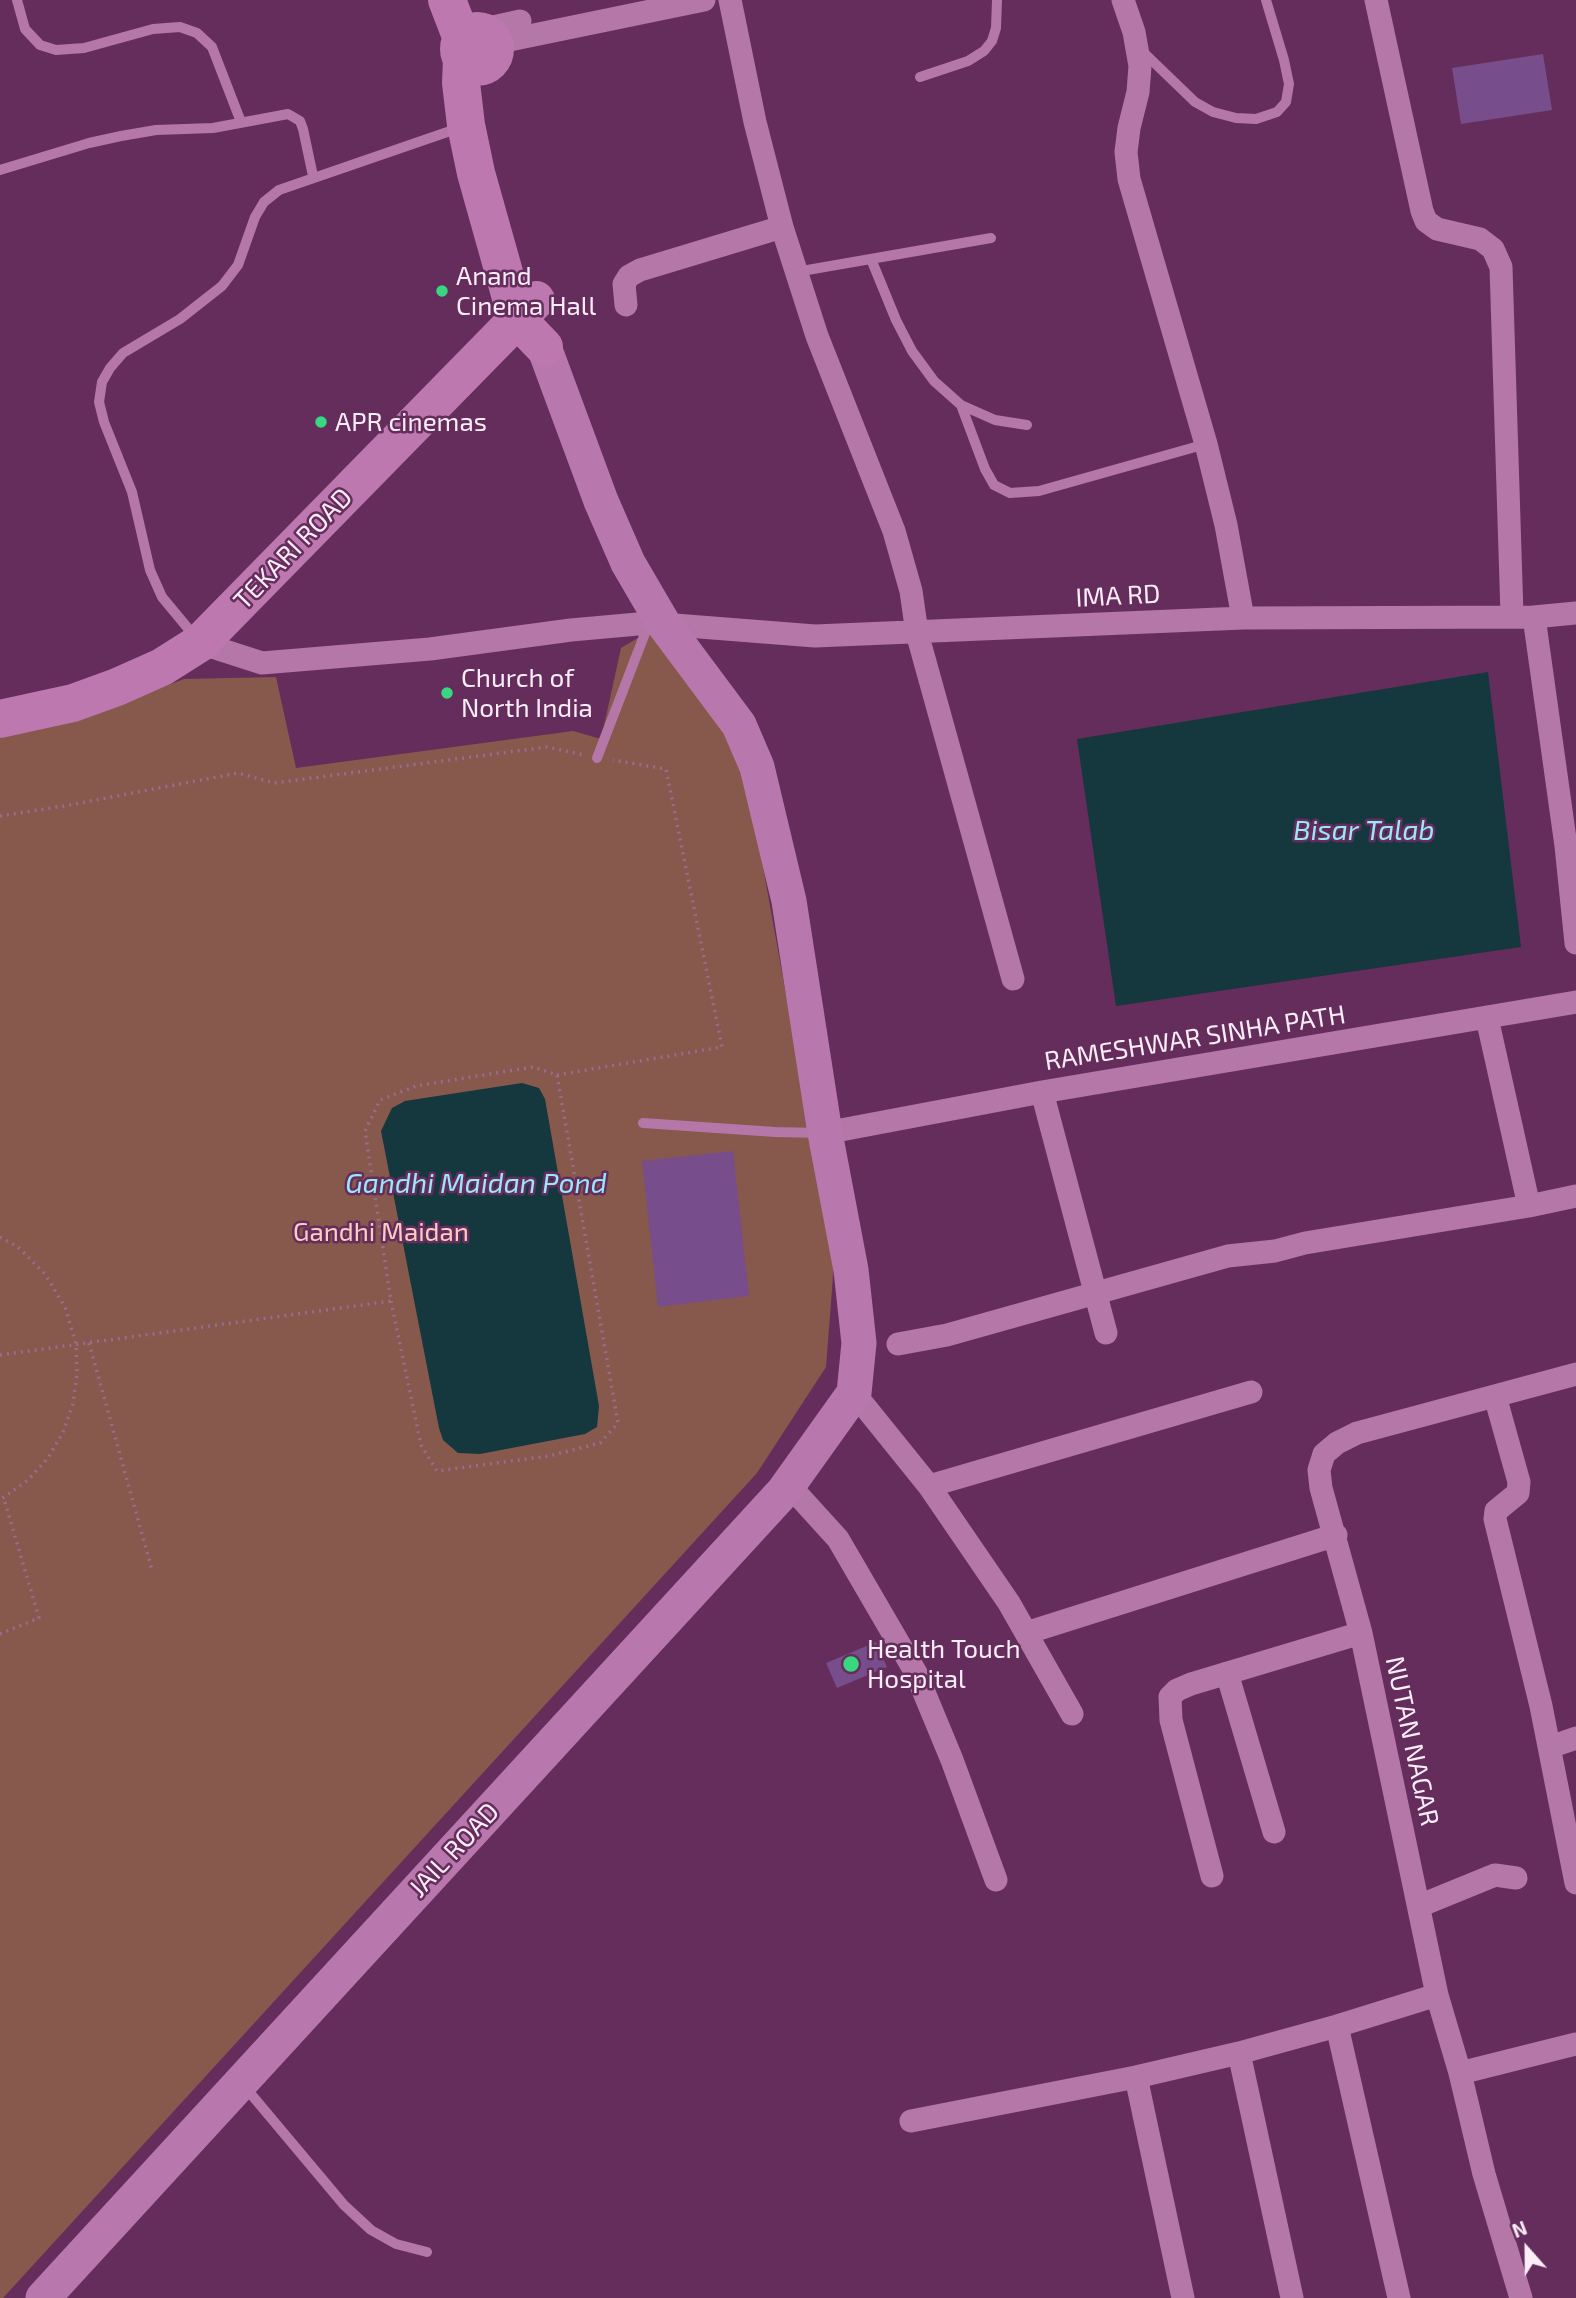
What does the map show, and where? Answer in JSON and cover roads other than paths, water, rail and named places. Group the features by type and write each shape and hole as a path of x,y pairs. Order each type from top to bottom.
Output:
{"highway":[{"path":"447,0 475,48 489,138 526,309"},
{"path":"475,48 461,82 476,173 526,309 544,347"},
{"name":"TEKARI ROAD","path":"0,719 73,703 117,687 162,667 200,643 526,309"}],"main road":[{"path":"544,347 601,501 656,623 739,725 757,767 789,901 825,1133 851,1270 859,1343 854,1394"},
{"name":"JAIL ROAD","path":"43,2298 788,1484 854,1394"}],"street":[{"path":"475,48 623,0"},
{"path":"475,48 704,0"},
{"path":"730,0 755,122 782,227 817,336 894,531 911,591 917,633 1013,979"},
{"path":"1122,0 1138,47 1140,66 1138,92 1126,152 1129,179 1206,444 1226,525 1243,618"},
{"path":"1376,0 1426,221 1437,229 1480,239 1493,248 1501,267 1523,616 1571,845 1576,943"},
{"path":"625,305 624,284 628,276 782,227"},
{"name":"IMA RD","path":"200,643 262,663 430,649 571,630 656,623 815,636 1243,618 1523,616 1576,613"},
{"name":"RAMESHWAR SINHA PATH","path":"825,1133 1042,1092 1576,1002"},
{"path":"1487,1018 1528,1206"},
{"path":"1042,1092 1106,1333"},
{"path":"898,1344 947,1335 1228,1256 1275,1251 1305,1243 1576,1196"},
{"name":"NUTAN NAGAR","path":"1521,2298 1484,2174 1460,2073 1437,1994 1361,1633 1321,1488 1319,1469 1324,1454 1357,1433 1576,1374"},
{"path":"929,1486 1251,1392"},
{"path":"854,1394 929,1486 1009,1604 1072,1714"},
{"path":"1495,1396 1519,1482 1518,1493 1496,1511 1495,1519 1550,1747 1576,1883"},
{"path":"788,1484 838,1539 916,1673 952,1760 996,1880"},
{"path":"1026,1633 1336,1535"},
{"path":"1212,1876 1171,1720 1170,1697 1184,1687 1361,1633"},
{"path":"1227,1673 1274,1832"},
{"path":"1550,1747 1576,1738"},
{"path":"1419,1906 1495,1875 1516,1878"},
{"path":"911,2121 1136,2077 1239,2053 1338,2026 1437,1994"},
{"path":"1338,2026 1399,2298"},
{"path":"1460,2073 1576,2044"},
{"path":"1239,2053 1292,2298"},
{"path":"1136,2077 1183,2298"}],"lane":[{"path":"17,0 25,29 40,45 56,50 84,48 153,29 180,27 197,33 212,47 241,122"},
{"path":"920,77 968,61 984,51 992,41 996,28 997,0"},
{"path":"1138,47 1195,102 1213,112 1256,120 1277,113 1286,102 1289,84 1266,0"},
{"path":"0,170 121,136 156,130 213,128 288,114 300,121 313,176"},
{"path":"200,643 162,597 150,570 132,492 104,422 99,402 102,382 123,353 180,319 222,286 238,265 255,217 264,202 279,190 466,125"},
{"path":"796,272 991,238"},
{"path":"871,259 912,351 934,381 961,405 995,420 1027,425"},
{"path":"961,405 985,469 994,485 1010,493 1039,491 1206,444"},
{"path":"597,758 656,623"},
{"path":"643,1123 825,1133"},
{"path":"241,2082 344,2205 371,2230 396,2244 427,2252"}],"water":[{"name":"Bisar Talab","path":"1488,672 1521,947 1116,1006 1077,739"},
{"name":"Gandhi Maidan Pond","path":"522,1083 539,1088 545,1099 599,1406 597,1427 585,1434 480,1454 458,1453 443,1440 439,1428 381,1131 392,1108 405,1101"}],"place":[{"name":"Anand Cinema Hall","path":"442,291"},
{"name":"APR cinemas","path":"321,422"},
{"name":"Church of North India","path":"447,693"},
{"name":"Health Touch Hospital","path":"851,1664"}],"park label":[{"name":"Gandhi Maidan","path":"381,1232"}]}
